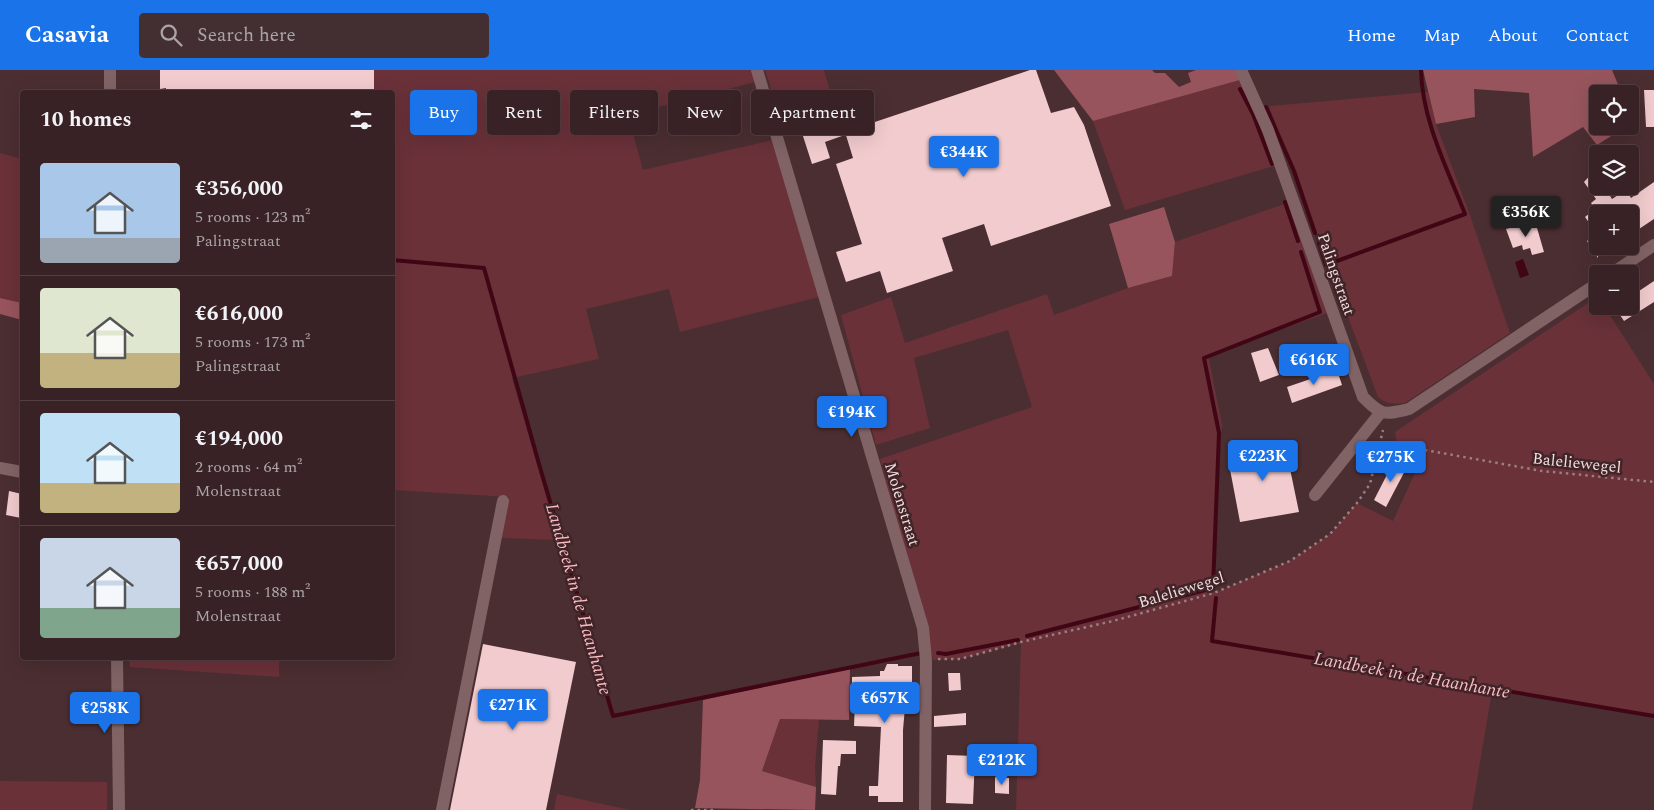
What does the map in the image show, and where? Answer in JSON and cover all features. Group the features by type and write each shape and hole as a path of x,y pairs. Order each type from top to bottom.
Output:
{"street":[{"path":"110,70 110,90"},
{"name":"Molenstraat","path":"757,70 923,628 926,659 925,810"},
{"name":"Palingstraat","path":"1242,70 1268,130 1363,397 1375,409 1384,413"},
{"path":"1624,265 1654,245"},
{"path":"1315,495 1384,413 1409,409 1589,289"},
{"path":"0,468 20,472"},
{"path":"442,810 503,501"},
{"path":"117,660 119,810"}],"path":[{"name":"Baleliewegel","path":"926,659 960,659 1131,616 1214,593 1290,561 1330,534 1357,503 1370,484 1380,445 1384,413"},
{"name":"Baleliewegel","path":"1380,445 1398,450 1425,450 1542,471 1654,482"},
{"path":"691,810 713,810"}],"shaded area":[{"path":"374,70 751,70 755,82 724,90 668,90 668,105 658,107 658,90 570,90 570,135 633,135 643,170 773,140 819,297 680,332 669,289 586,309 599,359 512,378 559,540 501,538 509,497 395,490 395,90 374,90"},
{"path":"765,70 824,70 830,90 772,90"},
{"path":"1054,70 1152,70 1155,73 1165,73 1179,87 1191,82 1188,73 1196,70 1237,70 1240,80 1093,121"},
{"path":"1423,70 1612,70 1618,85 1589,85 1589,135 1583,127 1533,157 1529,93 1474,89 1475,117 1436,124"},
{"path":"1240,80 1268,145 1274,166 1125,210 1093,121"},
{"path":"1428,92 1436,124 1470,215 1510,333 1405,403 1397,404 1384,401 1378,397 1269,106"},
{"path":"1589,135 1613,135 1597,145"},
{"path":"0,153 20,158 20,303 0,298"},
{"path":"1290,202 1330,312 1208,355 1222,425 1216,500 1214,593 1290,561 1330,534 1357,503 1393,521 1425,451 1398,450 1395,432 1589,302 1589,315 1610,315 1654,384 1654,715 1492,691 1472,810 1016,810 1021,643 960,659 933,660 880,459 1032,407 1008,330 914,358 930,428 876,445 841,315 891,297 905,343 1047,294 1054,315 1128,288 1172,276 1175,242"},
{"path":"1164,207 1175,242 1172,276 1128,288 1109,224"},
{"path":"1523,259 1529,275 1520,278 1515,262"},
{"path":"0,298 20,303 20,319 0,314"},
{"path":"129,660 279,660 279,677 130,667"},
{"path":"850,668 849,720 780,719 762,771 816,787 815,810 695,808 700,780 703,700"},
{"path":"780,719 819,720 815,767 816,787 762,771"},
{"path":"0,781 107,782 107,810 0,810"},
{"path":"557,794 630,810 554,810"}],"building":[{"path":"160,70 374,70 374,90 160,89"},
{"path":"1030,70 1036,70 1051,113 1074,107 1084,125 1111,206 991,246 984,224 942,238 953,271 887,293 880,271 846,282 836,252 862,244 836,164 853,158 846,135 874,135 874,122"},
{"path":"1644,90 1654,90 1654,127 1646,127"},
{"path":"803,135 842,135 825,142 830,158 812,164"},
{"path":"1589,177 1589,189 1584,182"},
{"path":"1654,182 1654,219 1639,229 1639,205 1592,205 1591,203 1596,199 1593,195 1610,195 1612,199 1618,195 1629,195 1631,198 1639,195 1639,192"},
{"path":"1589,214 1589,223 1585,217"},
{"path":"1535,221 1544,252 1532,255 1530,248 1523,250 1522,245 1513,248 1506,229"},
{"path":"1654,281 1654,302 1639,312 1639,291"},
{"path":"1620,315 1633,315 1624,321"},
{"path":"1268,348 1279,375 1260,382 1251,353"},
{"path":"1337,370 1342,385 1292,403 1287,387"},
{"path":"1284,440 1299,512 1240,522 1229,464 1234,462 1232,449"},
{"path":"1395,459 1408,465 1386,507 1374,500"},
{"path":"9,491 20,494 20,518 6,515"},
{"path":"483,644 576,662 546,810 450,810"},
{"path":"887,664 912,666 912,686 909,686 909,707 905,707 903,730 903,802 878,802 878,796 869,796 869,786 878,786 881,727 854,726 855,702 852,702 852,677 880,676 880,671 884,671"},
{"path":"948,673 960,673 961,690 949,691"},
{"path":"966,713 966,725 934,727 934,716"},
{"path":"823,740 856,741 856,754 841,754 840,766 838,766 836,795 821,794"},
{"path":"947,755 975,756 973,804 946,803"},
{"path":"995,777 1009,778 1009,794 995,793"}],"waterway":[{"path":"1319,243 1326,265 1465,214 1443,161 1431,125 1422,89 1421,70"},
{"path":"1240,89 1253,114 1272,164"},
{"path":"1266,107 1294,171 1315,233"},
{"path":"1285,202 1298,241"},
{"path":"1027,636 1213,588 1219,433 1204,358 1320,312 1301,252"},
{"name":"Landbeek in de Haanhante","path":"395,260 484,268 613,716 921,653"},
{"name":"Landbeek in de Haanhante","path":"1216,598 1212,641 1654,716"},
{"name":"Landbeek in de Haanhante","path":"938,653 946,654 1018,640"}]}
